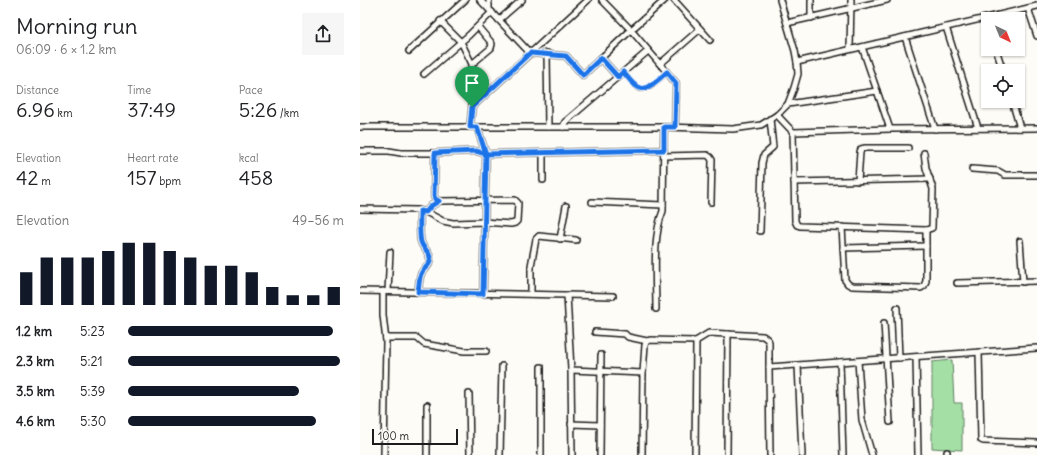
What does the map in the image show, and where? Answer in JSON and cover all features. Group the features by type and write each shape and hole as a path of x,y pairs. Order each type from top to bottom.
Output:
{"street":[{"path":"409,51 464,0"},
{"path":"480,0 530,53 566,56 583,75 665,0"},
{"path":"424,74 478,27 490,10 489,0"},
{"path":"499,20 522,0"},
{"path":"472,107 588,0"},
{"path":"602,0 631,30 676,83 675,127"},
{"path":"674,0 710,40"},
{"path":"360,127 675,127 733,129 761,125 777,115 788,104 798,74 797,62 780,0"},
{"path":"811,0 811,18"},
{"path":"850,49 851,0"},
{"path":"787,24 886,0"},
{"path":"1014,12 1037,6"},
{"path":"1028,8 1037,36"},
{"path":"440,21 461,42 472,64 472,107 470,127"},
{"path":"797,62 905,36 981,21"},
{"path":"472,64 491,48 492,44 478,27"},
{"path":"946,27 978,128"},
{"path":"660,64 700,29"},
{"path":"905,36 935,129"},
{"path":"862,46 890,129"},
{"path":"563,127 565,122 648,51"},
{"path":"547,54 548,127"},
{"path":"601,58 618,77"},
{"path":"788,104 877,91"},
{"path":"1014,108 1020,128"},
{"path":"777,115 793,132 795,221 800,226 926,230 932,228 933,189 926,168 924,153"},
{"path":"760,231 762,163 764,155 773,147 770,119"},
{"path":"477,127 486,154 483,294"},
{"path":"656,309 657,232 659,220 663,211 664,127"},
{"path":"793,132 890,129 1037,128"},
{"path":"858,181 861,149 908,148"},
{"path":"360,151 435,153 476,151 486,154 664,150"},
{"path":"435,153 434,196 435,199 439,201"},
{"path":"543,153 543,180"},
{"path":"664,156 706,155 710,157 712,160 711,202"},
{"path":"972,169 998,171 1005,175 1037,175"},
{"path":"794,182 930,179"},
{"path":"360,208 420,211 426,212 443,221 452,223 484,222 511,224 518,220 518,203 516,200 439,201 431,206 426,212"},
{"path":"592,202 663,205"},
{"path":"560,239 566,206"},
{"path":"418,292 420,275 428,266 430,257 421,243 420,211"},
{"path":"842,227 845,280 852,286 921,288 924,286 926,281 926,230"},
{"path":"531,294 531,266 536,239 538,236 576,240"},
{"path":"1020,241 1023,282"},
{"path":"843,248 926,246"},
{"path":"384,455 386,338 382,315 390,252"},
{"path":"957,283 1037,281"},
{"path":"360,291 613,296"},
{"path":"567,295 572,455"},
{"path":"897,308 898,358"},
{"path":"884,323 890,422"},
{"path":"595,332 625,334 628,337 647,341 696,341 709,333 763,336 767,338 769,342 770,455"},
{"path":"727,455 728,334"},
{"path":"386,338 417,338 424,344 464,351 486,351"},
{"path":"642,455 643,373 645,344 647,341"},
{"path":"695,455 696,341"},
{"path":"769,367 1037,348"},
{"path":"979,352 980,440 1037,444"},
{"path":"600,455 601,355"},
{"path":"916,357 918,455"},
{"path":"858,361 862,420 872,455"},
{"path":"840,362 843,455"},
{"path":"798,365 802,455"},
{"path":"500,455 502,366"},
{"path":"541,367 541,455"},
{"path":"570,370 643,373"},
{"path":"469,394 470,455"},
{"path":"427,405 427,455"},
{"path":"571,424 600,425"}],"lane":[{"path":"623,72 640,89 645,89 667,72"}],"green space":[{"path":"952,360 954,403 962,403 962,450 932,448 932,362"}],"route":[{"path":"472,107 470,127 477,127 486,154 483,294 418,292 420,275 430,263 428,252 421,243 420,211 426,212 431,206 439,201 435,199 434,196 435,153 476,151 486,154 664,150 664,127 675,127 676,83 667,72 645,89 640,89 623,72 618,77 601,58 583,75 566,56 530,53 472,107"}]}
